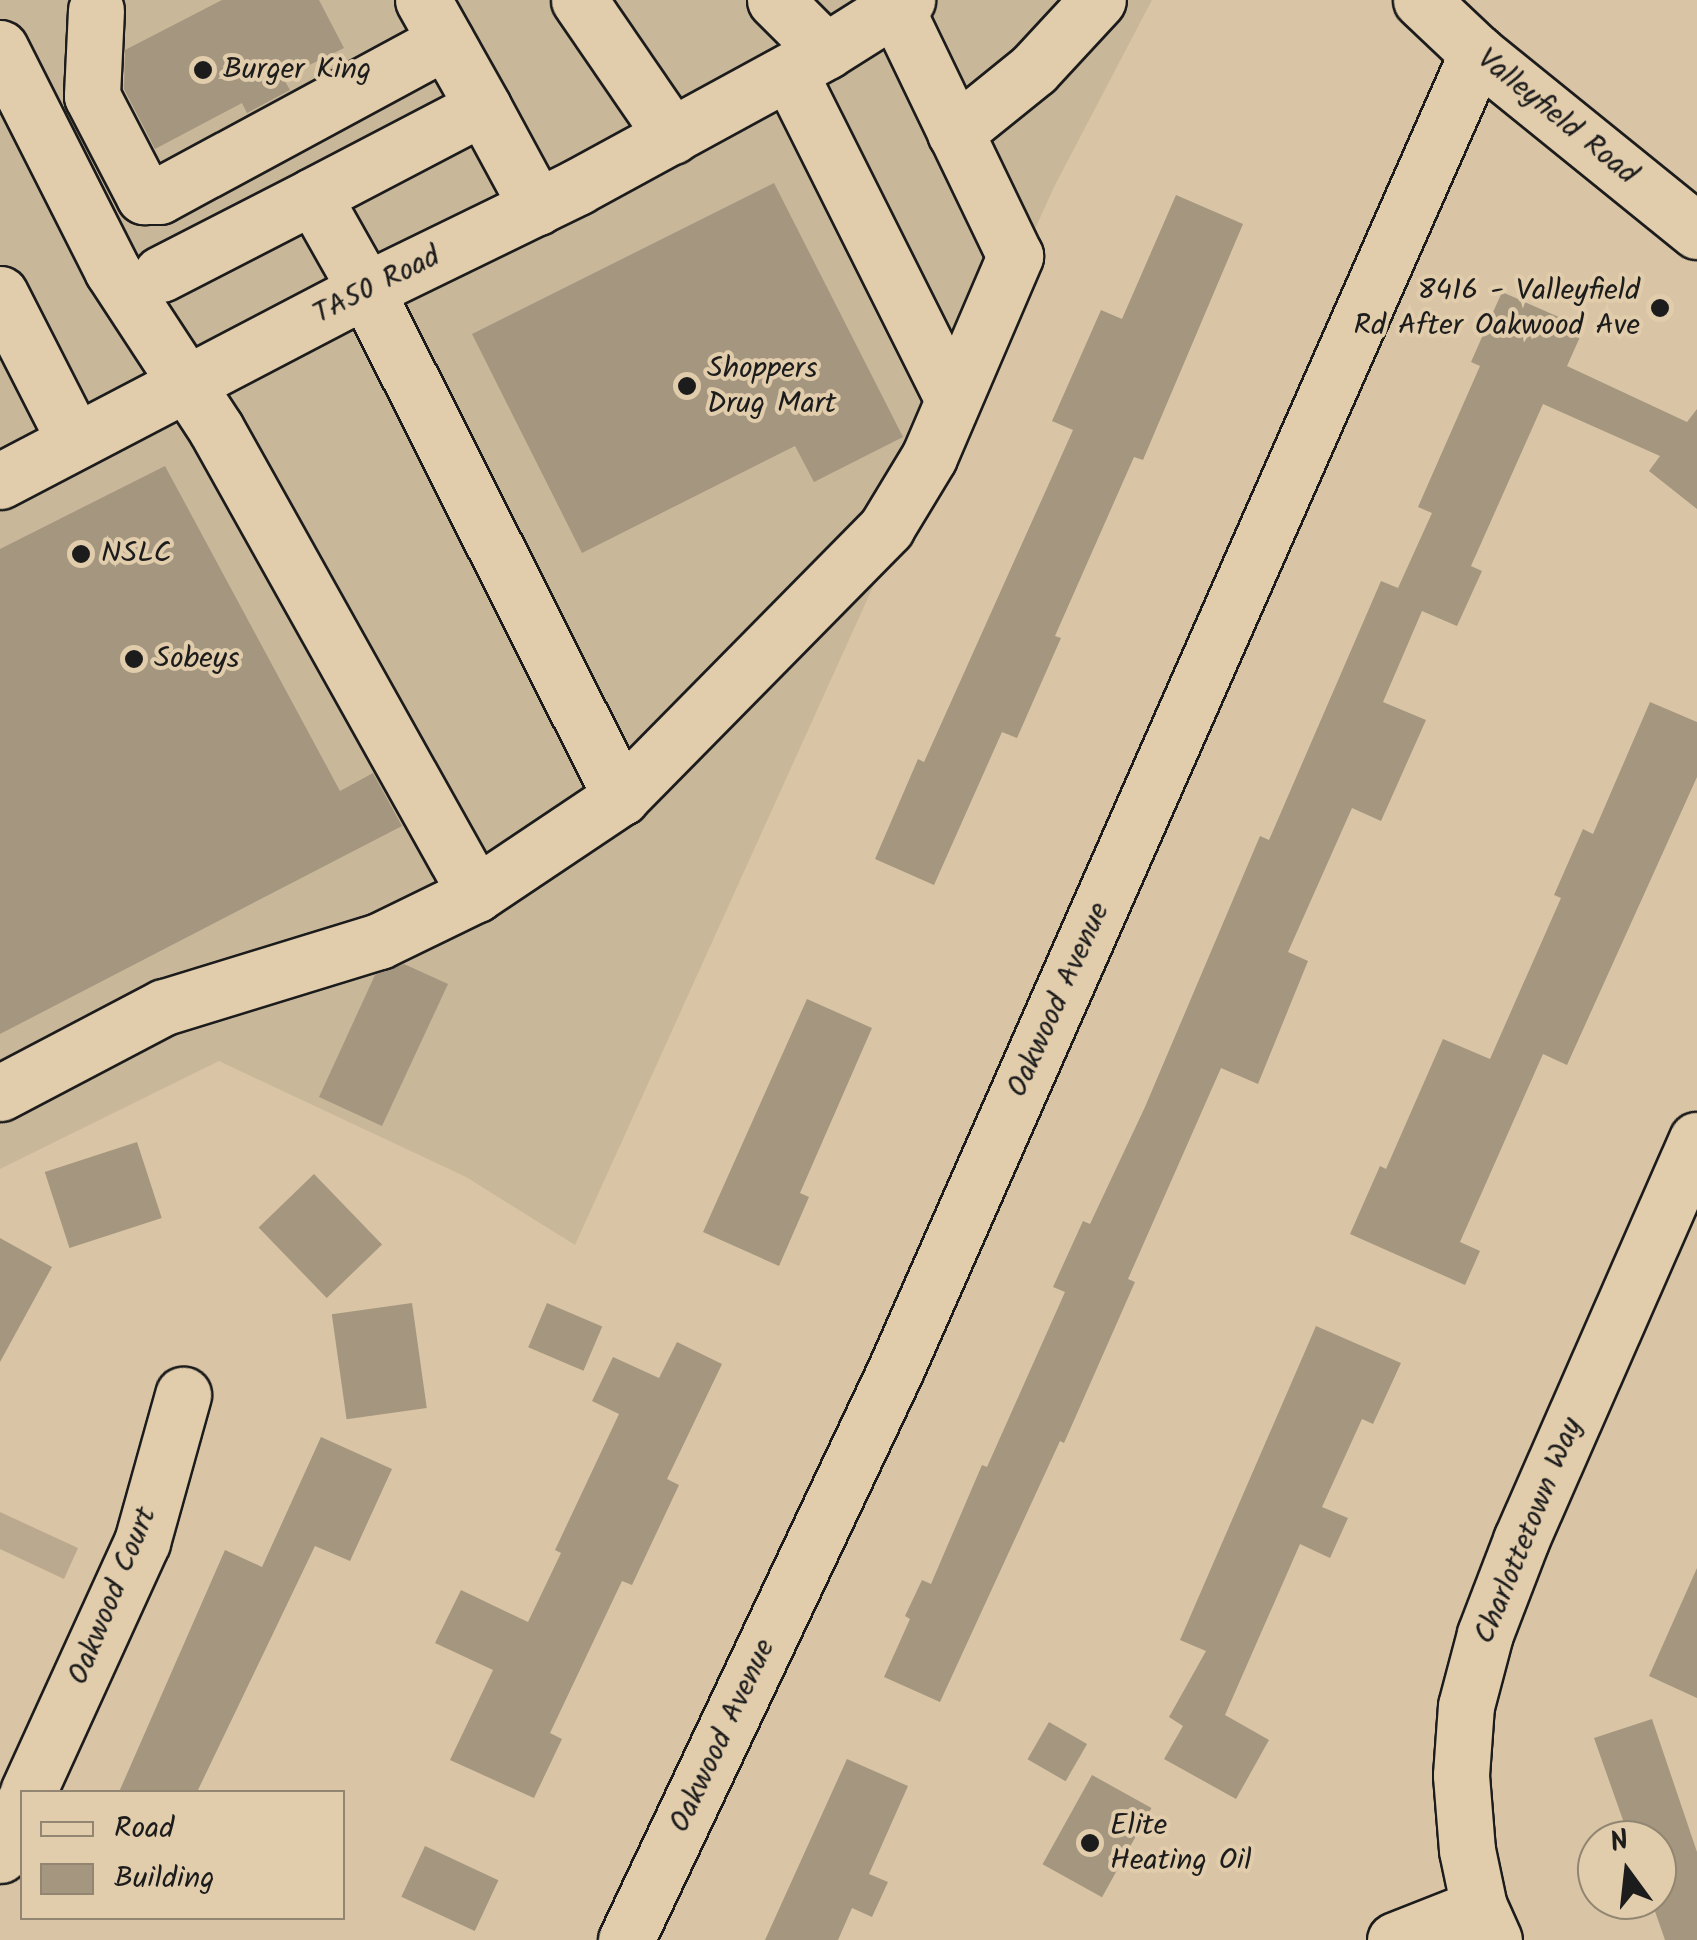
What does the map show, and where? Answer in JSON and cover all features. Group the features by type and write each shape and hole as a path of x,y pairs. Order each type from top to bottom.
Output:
{"street":[{"path":"579,0 672,136"},
{"path":"775,0 808,62 952,398"},
{"path":"955,133 1034,69 1098,0"},
{"name":"Valleyfield Road","path":"1421,0 1476,52 1697,231"},
{"path":"102,4 92,96 144,196 159,196 435,21 537,206"},
{"path":"0,1093 164,1006 379,941 476,894 621,797 886,528 929,456 1015,256 955,133 901,5"},
{"name":"TA50 Road","path":"0,481 672,136 808,62 901,5"},
{"path":"0,48 112,270 216,429 476,894"},
{"name":"Oakwood Avenue","path":"626,1940 895,1371 1476,52"},
{"path":"161,274 483,107"},
{"path":"313,196 366,290 621,797"},
{"path":"0,294 75,441"},
{"name":"Charlottetown Way","path":"1487,1923 1467,1850 1460,1775 1466,1706 1485,1634 1520,1540 1697,1140"},
{"name":"Oakwood Court","path":"29,1790 142,1542 183,1395"},
{"path":"0,1855 20,1810"},
{"path":"1395,1940 1487,1923"}],"shaded area":[{"path":"0,0 1152,0 1054,187 575,1245 466,1177 219,1061 0,1169"},
{"path":"0,1512 78,1548 64,1579 0,1549"}],"building":[{"name":"Burger King","path":"222,0 319,0 344,48 283,78 290,90 247,113 242,103 155,149 124,89 125,50"},
{"name":"Shoppers Drug Mart","path":"774,183 903,437 814,482 795,446 582,553 472,334"},
{"path":"1176,195 1243,224 1143,460 1134,457 1055,636 1061,638 1017,738 1002,732 934,885 875,859 918,759 924,762 1073,430 1052,421 1101,310 1122,319"},
{"path":"1502,292 1584,328 1567,366 1687,422 1697,409 1697,509 1649,471 1660,456 1543,404 1471,566 1482,571 1457,626 1422,611 1383,702 1426,720 1381,821 1352,808 1288,952 1308,961 1258,1084 1221,1068 1128,1279 1135,1282 1064,1443 1060,1441 940,1702 884,1677 910,1619 905,1616 922,1580 931,1584 982,1465 987,1467 1065,1292 1053,1287 1083,1221 1090,1224 1145,1107 1260,836 1269,840 1381,581 1398,588 1432,513 1418,507 1480,366 1471,362"},
{"name":"Sobeys","path":"165,466 340,791 373,773 402,826 0,1034 0,549"},
{"path":"1650,702 1697,722 1697,777 1567,1065 1543,1054 1460,1242 1480,1251 1465,1285 1350,1234 1380,1166 1386,1169 1443,1039 1490,1059 1561,898 1554,895 1583,829 1593,834"},
{"path":"404,964 448,984 382,1126 319,1097 375,975"},
{"path":"807,999 872,1028 800,1193 809,1197 779,1266 703,1232"},
{"path":"137,1142 162,1218 69,1248 45,1172"},
{"path":"314,1174 382,1244 327,1298 259,1227"},
{"path":"0,1238 52,1267 0,1362"},
{"path":"412,1303 427,1408 347,1419 332,1314"},
{"path":"547,1303 602,1326 583,1371 528,1347"},
{"path":"1316,1326 1401,1363 1373,1424 1362,1419 1322,1507 1348,1518 1330,1558 1300,1544 1225,1715 1269,1740 1236,1799 1164,1759 1183,1726 1169,1717 1206,1651 1180,1640"},
{"path":"677,1342 722,1364 667,1479 679,1485 632,1585 622,1581 550,1733 562,1739 534,1798 450,1760 493,1670 435,1643 461,1590 528,1622 561,1553 555,1550 619,1414 592,1401 613,1357 659,1378"},
{"path":"321,1437 392,1469 350,1561 315,1546 198,1790 120,1790 225,1550 262,1567"},
{"path":"1697,1568 1697,1698 1649,1676"},
{"path":"1652,1719 1697,1852 1697,1940 1665,1940 1658,1920 1677,1920 1677,1820 1623,1820 1594,1738"},
{"path":"1049,1722 1087,1744 1066,1781 1028,1759"},
{"path":"847,1759 908,1786 869,1874 888,1882 872,1917 852,1908 838,1940 765,1940"},
{"path":"1092,1775 1151,1808 1102,1897 1043,1864"},
{"path":"425,1846 498,1880 475,1931 401,1897"}],"place":[{"name":"Burger King","path":"203,70"},
{"name":"8416 - Valleyfield Rd After Oakwood Ave","path":"1660,308"},
{"name":"Shoppers Drug Mart","path":"687,386"},
{"name":"NSLC","path":"81,554"},
{"name":"Sobeys","path":"134,659"},
{"name":"Elite Heating Oil","path":"1090,1843"}]}
